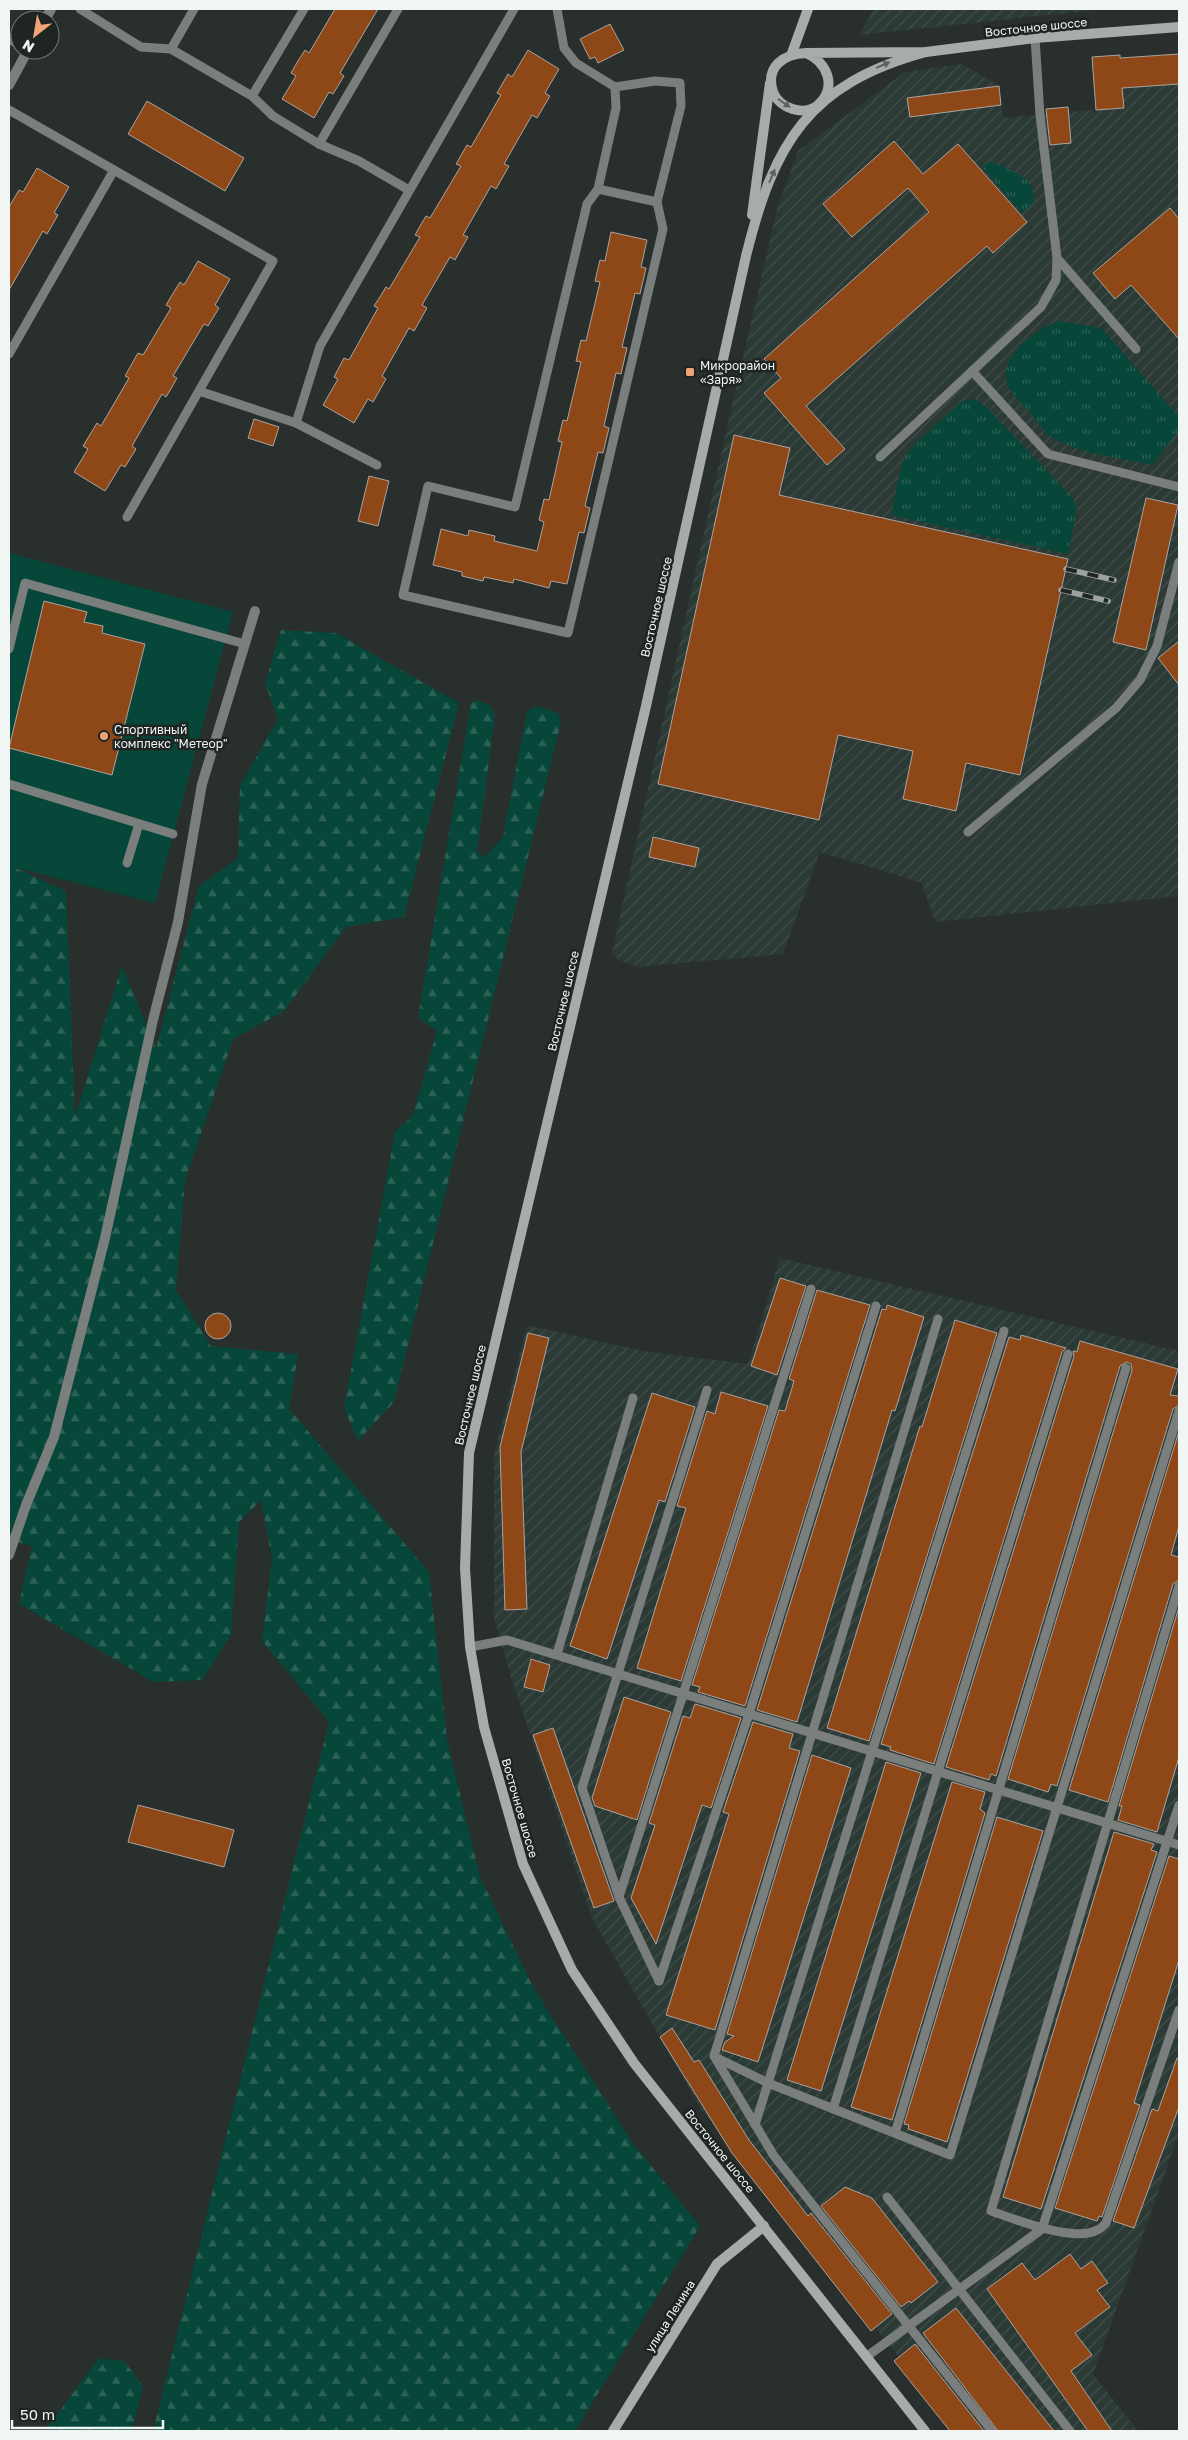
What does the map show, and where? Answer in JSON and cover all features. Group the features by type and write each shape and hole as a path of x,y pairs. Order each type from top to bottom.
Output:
{"main road":[{"path":"792,53 808,9"},
{"name":"Восточное шоссе","path":"806,53 926,52 1035,38 1179,27"},
{"name":"Восточное шоссе","path":"925,2431 634,2063 572,1970 523,1864 484,1727 470,1647 465,1568 469,1453 648,696 746,256 761,203 776,166 793,136 818,105 854,80 876,69 895,60 926,52"},
{"path":"792,53 806,53 816,57 827,70 829,81 827,92 818,105 799,110 786,106 775,96 771,85 772,73 780,60 792,53"},
{"name":"Восточное шоссе","path":"746,256 772,73"},
{"name":"улица Ленина","path":"613,2431 717,2264 764,2226"}],"street":[{"path":"9,85 23,60"},
{"path":"9,1555 26,1505 54,1437 93,1286 153,1020 178,922 202,784 255,612"}],"lane":[{"path":"80,9 142,47 171,49 252,96 273,116 319,144 359,160 410,190"},
{"path":"171,49 194,9"},
{"path":"252,96 304,9"},
{"path":"319,144 398,9"},
{"path":"296,423 320,346 514,9"},
{"path":"556,9 564,48 576,63 616,86 654,81 680,83 681,106 657,202 663,229 568,633 403,594 428,486 515,506 586,204 598,189 616,108 616,86"},
{"path":"880,456 1042,307 1051,294 1056,280 1057,258 1040,115 1035,38"},
{"path":"9,110 273,261 127,517"},
{"path":"9,354 114,170"},
{"path":"598,189 657,202"},
{"path":"1057,258 1136,349"},
{"path":"972,371 1048,454 1179,487"},
{"path":"199,391 296,423 377,465"},
{"path":"968,832 1116,708 1140,680 1157,646 1179,562"},
{"path":"9,649 26,583 245,644"},
{"path":"9,784 173,834"},
{"path":"127,863 139,824"},
{"path":"619,1897 811,1288"},
{"path":"707,1390 582,1788 619,1897 659,1981 749,1714 876,1306"},
{"path":"938,1319 714,2056 774,2156 992,2431"},
{"path":"755,2125 1004,1331"},
{"path":"833,2109 1068,1354"},
{"path":"895,2133 1126,1368"},
{"path":"557,1654 633,1398"},
{"path":"714,2056 768,2083 950,2155 1179,1411"},
{"path":"1179,1586 991,2211 1042,2229 1076,2234 1096,2231 1106,2223 1179,2010"},
{"path":"470,1647 507,1640 1179,1845"},
{"path":"866,2357 1042,2229 1169,1842 1179,1805"},
{"path":"887,2198 1070,2431"}],"shaded area":[{"path":"874,9 1104,9 859,35"},
{"path":"1179,54 1179,896 935,922 922,883 820,852 783,954 638,967 618,960 612,953 726,432 778,205 798,151 905,72 961,64 999,85 1003,118 1046,114 1046,109 1068,107 1069,112 1096,110 1092,57 1120,55 1120,58"},
{"path":"780,1258 1179,1351 1179,2134 1093,2374 1138,2431 958,2431 701,2109 592,1918 511,1677 494,1617 494,1455 527,1325 643,1351 748,1364"}],"green space":[{"path":"989,162 1011,170 1030,184 1033,191 1033,203 1022,213 982,167"},
{"path":"1059,321 1101,328 1179,417 1179,430 1152,465 1088,452 1053,438 1013,393 1006,379 1006,370 1015,352 1041,329"},
{"path":"975,399 986,407 1072,497 1077,510 1068,554 891,515 900,471 904,459 913,446 962,401"},
{"name":"Спортивный комплекс \"Метеор\"","path":"9,553 233,612 155,903 9,866"},
{"path":"281,630 336,633 459,703 404,917 346,927 284,1011 233,1039 185,1181 176,1290 211,1346 298,1354 289,1409 429,1572 447,1740 480,1877 534,1989 634,2145 700,2226 575,2431 153,2431 329,1722 262,1641 272,1559 261,1500 239,1522 231,1635 202,1680 154,1682 19,1604 32,1546 9,1540 9,865 66,891 75,1117 122,966 156,1048 199,886 238,858 240,785 278,719 265,683"},
{"path":"478,700 491,706 495,716 477,851 484,858 503,837 527,711 538,706 558,713 561,722 394,1402 358,1441 344,1408 395,1132 413,1115 437,1031 418,1018 471,703"},
{"path":"99,2358 124,2361 143,2386 132,2431 45,2431"}],"building":[{"path":"335,9 378,9 340,73 344,76 333,94 329,92 314,118 282,99 296,76 291,73 298,61 305,50 309,53"},
{"path":"610,24 624,50 598,63 595,57 590,59 580,39"},
{"path":"528,50 559,69 545,93 550,96 537,118 532,115 504,164 509,166 496,189 491,186 463,235 468,237 455,260 450,257 422,305 427,308 414,331 409,328 382,376 386,379 373,402 368,399 354,423 323,405 338,379 334,377 344,358 349,360 378,308 374,306 386,287 389,289 420,237 415,235 426,216 430,218 461,166 456,164 467,145 471,147 501,95 497,93 508,74 512,77"},
{"path":"1179,54 1179,84 1122,88 1124,108 1096,110 1092,57 1120,55 1120,58"},
{"path":"999,86 1001,105 910,117 907,98"},
{"path":"147,101 244,158 225,191 128,134"},
{"path":"1068,107 1071,143 1050,145 1046,109"},
{"path":"894,141 923,174 958,144 1027,222 993,253 987,246 806,406 845,449 827,465 764,393 781,378 764,359 929,212 908,188 852,237 823,204"},
{"path":"37,168 69,187 54,213 58,215 47,234 43,231 9,290 9,207 19,190 23,192"},
{"path":"1170,208 1179,219 1179,339 1131,285 1115,299 1093,273"},
{"path":"611,232 647,240 641,267 646,268 640,294 635,293 622,347 627,348 621,374 616,373 604,426 609,428 603,453 598,452 585,506 590,508 584,533 579,532 567,584 551,581 549,588 514,579 513,583 484,577 483,581 462,576 462,572 433,565 441,529 468,536 469,530 495,536 494,541 537,551 544,522 539,520 544,499 549,500 562,442 558,441 563,420 567,421 581,362 576,361 581,340 586,341 600,282 595,281 600,260 605,261"},
{"path":"198,261 230,279 215,305 219,308 208,326 204,324 173,376 177,378 166,397 162,394 132,446 136,449 125,467 121,465 105,491 74,472 88,449 83,446 97,423 101,426 129,378 125,376 138,353 143,355 171,308 166,305 180,282 184,285"},
{"path":"254,419 279,427 273,446 248,438"},
{"path":"734,435 790,448 779,495 1068,559 1020,775 966,763 956,811 903,799 913,751 838,735 819,820 658,784"},
{"path":"369,476 389,481 378,526 358,521"},
{"path":"1146,498 1178,505 1146,650 1113,642"},
{"path":"44,601 87,612 84,622 103,626 102,633 145,644 112,775 9,748"},
{"path":"1179,641 1179,685 1158,658"},
{"path":"653,837 699,848 695,867 649,857"},
{"path":"780,1278 806,1286 777,1375 751,1366"},
{"path":"817,1290 870,1305 745,1706 698,1692 700,1687 692,1685 779,1410 785,1411 794,1381 789,1379"},
{"path":"887,1305 924,1317 895,1411 892,1410 797,1722 757,1710 882,1309 886,1310"},
{"path":"218,1313 227,1317 231,1326 227,1335 218,1339 209,1335 205,1326 209,1317"},
{"path":"955,1320 997,1333 869,1741 827,1728 920,1426 922,1427"},
{"path":"528,1333 549,1338 521,1452 527,1609 505,1610 500,1447"},
{"path":"1021,1335 1066,1348 1062,1352 934,1764 890,1750 891,1747 881,1744 1009,1337 1020,1340"},
{"path":"1080,1341 1178,1369 1170,1395 1179,1396 1179,1405 1173,1409 1057,1786 1051,1784 1048,1792 1008,1779 1132,1370 1131,1364 1127,1362 1120,1366 996,1776 991,1774 989,1780 946,1767 1074,1356 1073,1351 1077,1352"},
{"path":"721,1392 768,1406 681,1681 637,1668 686,1508 677,1506 707,1411 715,1414"},
{"path":"652,1393 695,1407 665,1502 659,1500 607,1659 570,1646"},
{"path":"1179,1431 1179,1526 1171,1555 1179,1557 1179,1580 1173,1584 1108,1802 1069,1790"},
{"path":"1179,1607 1179,1757 1157,1832 1118,1820 1122,1806 1119,1806"},
{"path":"531,1659 550,1665 543,1692 524,1687"},
{"path":"624,1697 671,1712 637,1820 595,1806 592,1798"},
{"path":"695,1704 741,1718 711,1808 702,1805 656,1944 631,1898 655,1825 649,1823 683,1716 690,1718"},
{"path":"753,1722 793,1734 789,1748 800,1751 715,2030 666,2015 729,1814 723,1812"},
{"path":"553,1728 614,1901 594,1908 533,1735"},
{"path":"812,1755 851,1768 758,2062 722,2050 725,2042 734,2036 727,2034"},
{"path":"886,1762 921,1773 821,2091 787,2080"},
{"path":"952,1782 985,1792 980,1809 985,1813 892,2120 851,2107"},
{"path":"138,1805 234,1830 224,1867 128,1842"},
{"path":"997,1817 1043,1831 947,2142 908,2129 909,2125 904,2124"},
{"path":"1114,1832 1154,1844 1151,1850 1157,1852 1041,2209 1003,2197"},
{"path":"1169,1856 1179,1859 1179,1960 1134,2103 1140,2105 1102,2217 1099,2216 1097,2221 1055,2208"},
{"path":"672,2028 694,2062 699,2060 749,2140 808,2216 811,2213 892,2314 871,2331 732,2153 660,2037"},
{"path":"1177,2058 1179,2058 1179,2107 1134,2228 1113,2221 1152,2109 1158,2111"},
{"path":"845,2187 872,2198 938,2282 911,2303 909,2301 901,2307 821,2206"},
{"path":"1070,2254 1081,2269 1092,2261 1108,2283 1097,2290 1110,2307 1075,2333 1092,2355 1071,2371 1112,2431 1088,2431 987,2289 1022,2263 1035,2280"},
{"path":"956,2308 1054,2431 998,2431 923,2333"},
{"path":"915,2344 984,2431 950,2431 894,2361"}],"railway":[{"path":"1066,569 1114,580"},
{"path":"1061,590 1108,601"}],"place":[{"name":"Микрорайон «Заря»","path":"690,372"},
{"name":"Спортивный комплекс \"Метеор\"","path":"104,736"}]}
